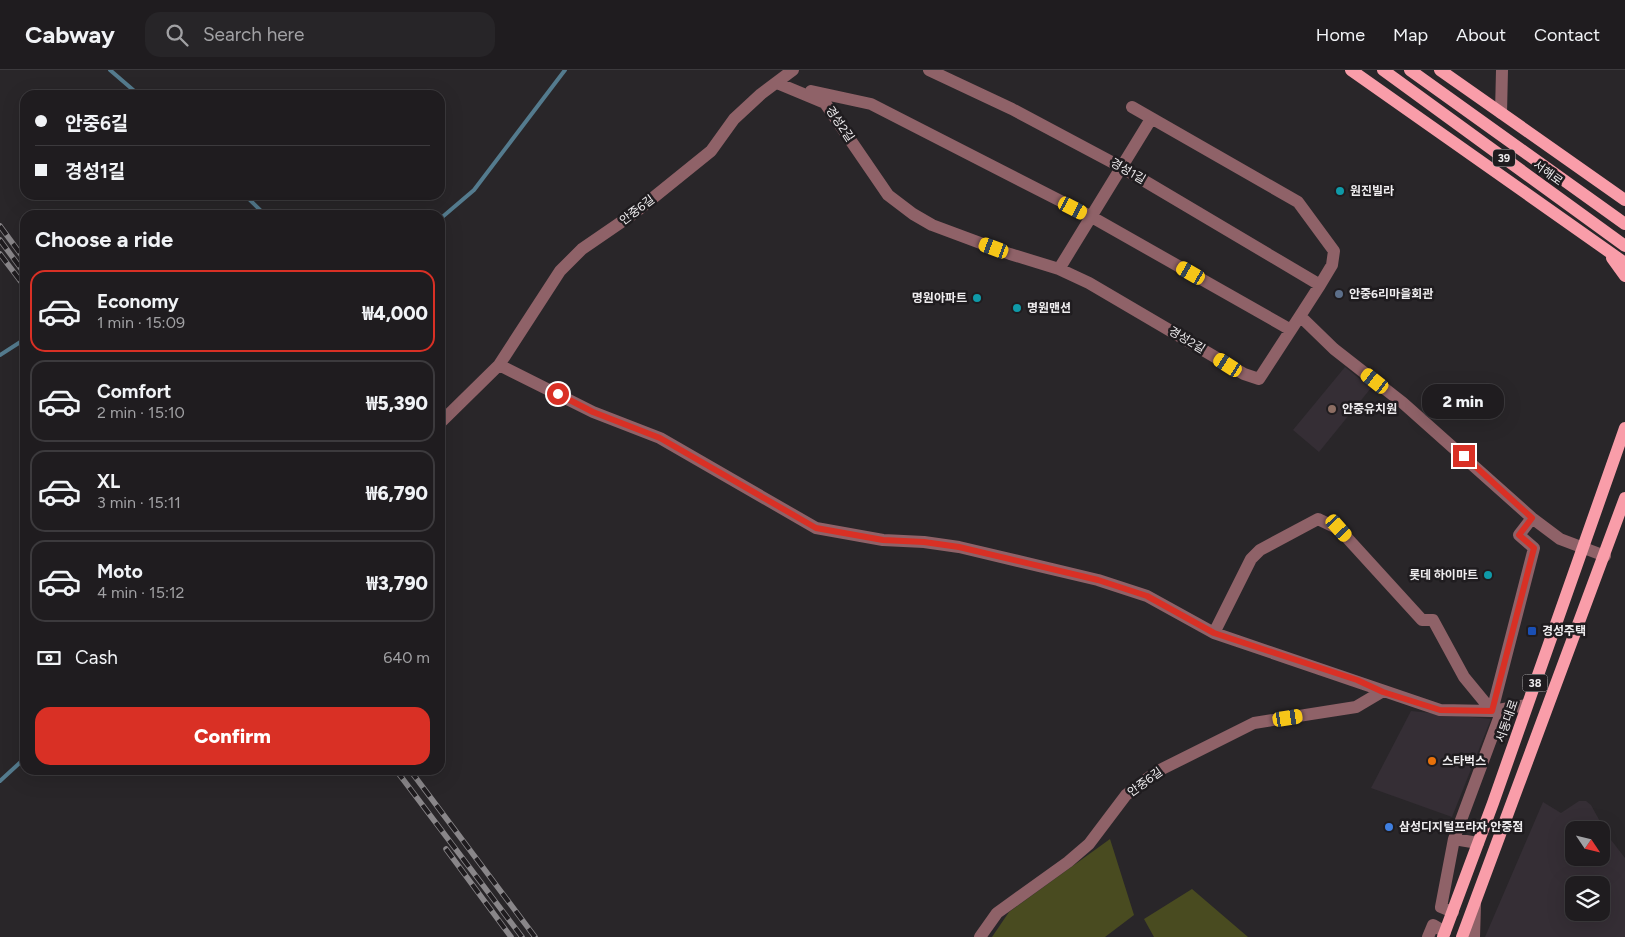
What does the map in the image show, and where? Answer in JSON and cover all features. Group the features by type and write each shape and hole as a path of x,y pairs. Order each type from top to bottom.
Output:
{"main road":[{"path":"1351,70 1625,263"},
{"name":"서해로","path":"1383,70 1625,246"},
{"name":"서해로","path":"1410,70 1625,224"},
{"path":"1440,70 1622,196"},
{"path":"1604,248 1625,276"},
{"name":"서동대로","path":"1444,934 1447,909 1478,843 1625,428"},
{"name":"38","path":"1462,937 1625,498"}],"street":[{"name":"안중6길","path":"445,418 499,365 560,271 582,249 633,214 711,151 734,119 761,94 794,70"},
{"name":"경성1길","path":"929,70 1121,166 1320,285"},
{"path":"1502,70 1502,113"},
{"name":"경성2길","path":"777,83 871,104 1090,216 1291,330"},
{"name":"경성2길","path":"777,83 825,103 888,195 913,214 932,225 1010,254 1059,269 1089,283 1244,374 1259,379 1300,316"},
{"path":"1132,107 1298,202 1334,251 1332,265 1300,316 1334,349 1403,403 1532,518 1560,539 1605,556"},
{"path":"1059,269 1151,119"},
{"path":"499,365 593,412 660,438 816,528 883,540 924,542 959,547 1098,580 1147,596 1214,633 1357,680 1383,692 1440,710 1497,711 1528,705"},
{"path":"1444,934 1430,931 1447,909 1454,839 1497,711 1534,548 1519,535 1532,518"},
{"path":"1214,633 1251,558 1260,550 1318,519 1339,528 1422,620 1433,620 1464,677 1497,711"},
{"name":"안중6길","path":"980,937 996,913 1068,862 1089,844 1126,795 1156,772 1254,723 1356,707 1383,692"},
{"path":"1454,839 1478,843"},
{"path":"1474,937 1475,900"}],"shaded area":[{"name":"안중유치원","path":"1345,367 1371,388 1319,452 1293,430"},
{"path":"1411,711 1491,719 1452,817 1371,788"},
{"path":"1579,801 1586,801 1591,805 1600,821 1565,821 1565,866 1610,866 1610,839 1625,858 1625,937 1485,937 1543,802 1561,813"}],"green space":[{"path":"1110,839 1134,915 1105,937 992,937 1009,912"},
{"path":"1192,889 1248,937 1154,937 1144,919"}],"waterway":[{"path":"110,70 133,90"},
{"path":"445,215 474,190 565,70"},
{"path":"250,200 260,210"},
{"path":"0,355 20,342"},
{"path":"0,781 20,763"}],"railway":[{"path":"0,226 20,253"},
{"path":"0,240 20,267"},
{"path":"0,254 20,280"},
{"path":"400,775 522,937"},
{"path":"414,775 535,937"},
{"path":"446,849 511,937"}],"place":[{"name":"원진빌라","path":"1340,191"},
{"name":"안중6리마을회관","path":"1339,294"},
{"name":"명원아파트","path":"977,298"},
{"name":"명원맨션","path":"1017,308"},
{"name":"안중유치원","path":"1332,409"},
{"name":"롯데 하이마트","path":"1488,575"},
{"name":"경성주택","path":"1532,631"},
{"name":"스타벅스","path":"1432,761"},
{"name":"삼성디지털프라자 안중점","path":"1389,827"}],"route":[{"path":"558,394 593,412 660,438 708,464 778,508 816,528 883,540 924,542 959,547 1098,580 1147,596 1214,633 1357,680 1383,692 1440,710 1459,712 1492,711 1534,548 1519,535 1532,518 1464,456"}]}
